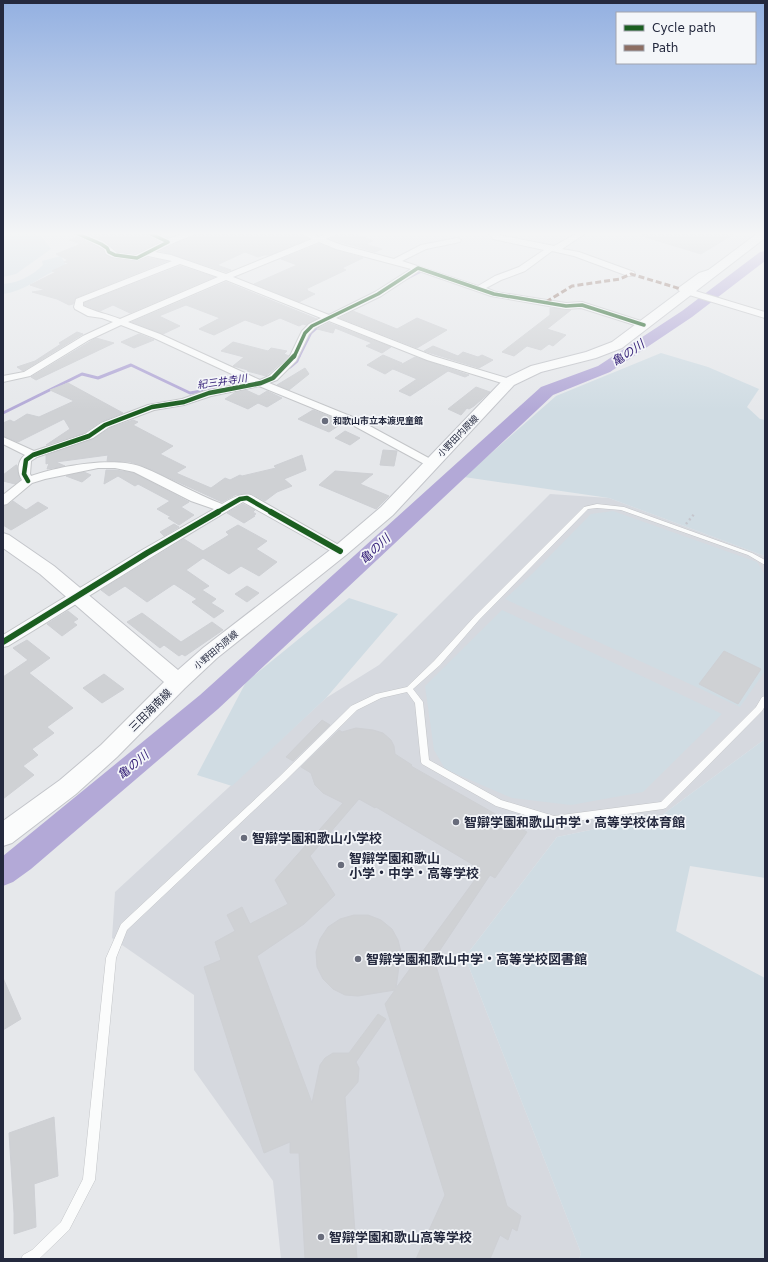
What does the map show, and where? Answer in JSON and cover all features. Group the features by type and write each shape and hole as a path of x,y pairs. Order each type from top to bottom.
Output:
{"main road":[{"name":"小野田内原線","path":"178,682 210,653 340,551 387,511 509,382 521,374 537,368 605,351 617,345 688,292"},
{"name":"三田海南線","path":"3,539 47,570 178,682 109,751 68,787 3,835"}],"street":[{"path":"99,292 79,301 78,307 91,314 103,315 157,336 202,356 235,373 351,420 432,464"},
{"path":"3,379 27,374 86,338 191,292"},
{"path":"264,292 430,358 509,382"},
{"path":"28,481 24,474 26,460 33,455 89,436 105,425 152,407 184,402 209,393 261,383 273,378 293,359 305,333 312,326 381,292"},
{"path":"487,292 559,305 582,305 644,325"},
{"path":"688,292 765,315"},
{"path":"3,440 33,455"},
{"path":"3,501 28,481 66,470 98,465 116,465 137,469 195,498 224,509"},
{"path":"3,642 147,553 240,499 247,498 340,551"}],"lane":[{"path":"27,1259 36,1254 65,1226 89,1180 111,958 124,927 354,708 379,696 409,689 437,663 477,618 586,508 597,506 622,508 750,554 765,563"},
{"path":"409,689 419,702 426,762 499,803 554,820 663,805 759,709 765,699"}],"path":[{"path":"682,529 695,513"}],"shaded area":[{"path":"661,353 708,367 759,389 747,407 760,419 765,420 765,556 609,498 464,477 556,396"},
{"name":"智辯学園和歌山 小学・中学・高等学校","path":"550,494 609,498 765,556 765,739 662,815 557,837 465,957 581,1253 579,1259 281,1259 273,1181 194,1070 194,995 112,938 115,892 326,698 379,665"},
{"path":"613,511 757,562 765,575 765,671 740,707 505,599 591,514"},
{"path":"349,598 398,614 326,698 232,786 197,775 246,682"},
{"path":"502,610 722,714 643,792 571,805 512,798 445,769 434,750 425,686"},
{"path":"765,739 765,878 690,866 676,931 765,978 765,1259 579,1259 581,1253 465,957 557,837 662,815"}],"building":[{"path":"32,292 90,292 75,298 73,304 69,305 57,299"},
{"path":"113,292 179,292 130,313 113,305 100,311 84,305 84,303"},
{"path":"203,292 250,292 317,319 306,325 303,324 299,326 280,318 262,326 245,320 214,335 199,329 220,318 186,305 159,316 180,326 163,334 132,322"},
{"path":"274,292 310,292 315,294 299,302"},
{"path":"550,308 571,310 547,329 566,335 553,346 549,344 541,350 527,346 514,356 502,352 550,315"},
{"path":"353,311 397,329 417,318 447,330 417,348 340,318"},
{"path":"329,323 391,347 382,353 366,346 372,343 335,328 333,333 317,329"},
{"path":"77,332 83,334 23,371 17,367 35,361"},
{"path":"139,334 154,340 134,348 121,342"},
{"path":"96,338 114,343 36,380 31,377"},
{"path":"233,342 268,351 271,348 287,351 284,354 289,356 266,376 233,366 244,357 221,351"},
{"path":"433,346 458,356 463,352 478,357 482,355 493,360 479,368 424,351"},
{"path":"383,355 402,363 385,374 367,365"},
{"path":"415,357 469,375 465,377 448,371 410,396 399,391 417,379 393,369"},
{"path":"305,368 309,374 289,390 277,385"},
{"path":"68,383 123,413 100,422 84,433 46,445 70,429 64,419 18,442 3,436 3,423 10,420 14,422 27,414 39,417 74,401 50,390"},
{"path":"476,387 490,392 474,406 469,409 467,408 461,415 448,409"},
{"path":"246,390 259,396 267,391 282,398 267,407 258,403 248,409 225,399 236,392"},
{"path":"313,410 344,422 329,432 298,419"},
{"path":"133,420 138,422 133,425 173,446 160,454 186,467 176,473 211,488 225,478 230,480 240,475 242,476 276,468 274,466 302,455 306,470 284,479 292,486 277,492 265,501 247,493 235,495 222,502 143,466 130,462 107,461 108,455 56,462 65,466 47,469 49,463 46,464 46,455 93,439 110,428"},
{"path":"345,431 360,438 350,445 335,438"},
{"path":"383,450 397,451 394,466 380,465"},
{"path":"16,465 20,480 15,484 3,481 3,475"},
{"path":"106,470 134,473 189,502 181,507 194,515 179,525 168,518 171,517 157,509 170,501 138,484 135,486 118,476 104,484"},
{"path":"335,471 373,474 360,484 389,496 376,509 319,485"},
{"path":"84,472 91,475 82,482 66,476"},
{"path":"13,501 26,510 38,502 48,508 11,530 3,525 3,506 8,505"},
{"path":"243,504 255,510 253,512 256,514 244,523 227,513"},
{"path":"174,524 179,527 164,536 160,532"},
{"path":"238,525 267,541 256,549 277,562 259,576 241,566 229,574 203,558 186,570 209,586 202,590 216,599 211,603 224,611 214,618 192,602 197,599 174,584 147,602 125,586 109,596 101,590 184,539 203,551 229,535 226,532"},
{"path":"247,586 259,593 247,602 235,594"},
{"path":"68,611 78,619 73,622 77,625 62,636 47,624"},
{"path":"142,613 181,642 212,622 223,630 185,656 182,654 179,656 164,645 160,648 127,622"},
{"path":"27,640 50,658 29,673 73,708 47,727 54,733 32,749 38,755 23,766 34,775 3,799 3,677 28,660 13,648"},
{"path":"724,651 761,669 738,704 699,684"},
{"path":"104,674 124,689 102,703 83,688"},
{"path":"322,720 330,725 293,761 286,757"},
{"path":"356,728 383,733 391,740 394,746 395,754 412,765 411,766 527,832 495,878 490,875 434,959 507,1206 521,1216 517,1231 512,1228 508,1240 500,1235 490,1259 416,1259 445,1195 385,1004 395,990 358,996 345,995 333,989 323,979 317,967 316,952 320,939 328,927 340,919 354,915 368,915 381,920 392,929 398,940 401,952 396,988 482,870 376,807 375,808 359,799 310,856 335,895 304,924 257,956 312,1103 320,1065 325,1058 333,1053 349,1053 378,1014 386,1019 356,1062 359,1068 358,1082 345,1097 357,1259 305,1259 299,1153 290,1153 290,1142 264,1153 204,967 221,960 215,942 235,931 227,915 242,907 250,924 288,904 275,880 343,803 323,793 315,785 311,773 301,767 339,730 342,732"},
{"path":"3,978 21,1019 3,1030"},
{"path":"54,1117 58,1176 34,1184 36,1227 14,1234 9,1133"}],"waterway":[{"name":"亀の川","path":"3,873 21,860 209,702 547,391 604,369 687,314 716,292"},
{"name":"紀三井寺川","path":"299,357 311,333 322,323"},
{"name":"紀三井寺川","path":"290,367 297,361 299,356"},
{"name":"紀三井寺川","path":"3,413 82,374 98,378 131,365 190,393 219,388"}],"marked path":[{"path":"546,302 561,292"}],"cycle path":[{"path":"28,481 24,474 26,460 33,455 89,436 105,425 152,407 184,402 209,393 261,383 273,378 293,359 305,333 312,326 381,292"},
{"path":"488,292 566,306 582,305 644,325"},
{"path":"3,642 147,553 240,499 247,498 340,551"}],"place":[{"name":"和歌山市立本渡児童館","path":"325,421"},
{"name":"智辯学園和歌山中学・高等学校体育館","path":"456,822"},
{"name":"智辯学園和歌山小学校","path":"244,838"},
{"name":"智辯学園和歌山 小学・中学・高等学校","path":"341,865"},
{"name":"智辯学園和歌山中学・高等学校図書館","path":"358,959"},
{"name":"智辯学園和歌山高等学校","path":"321,1237"}]}
